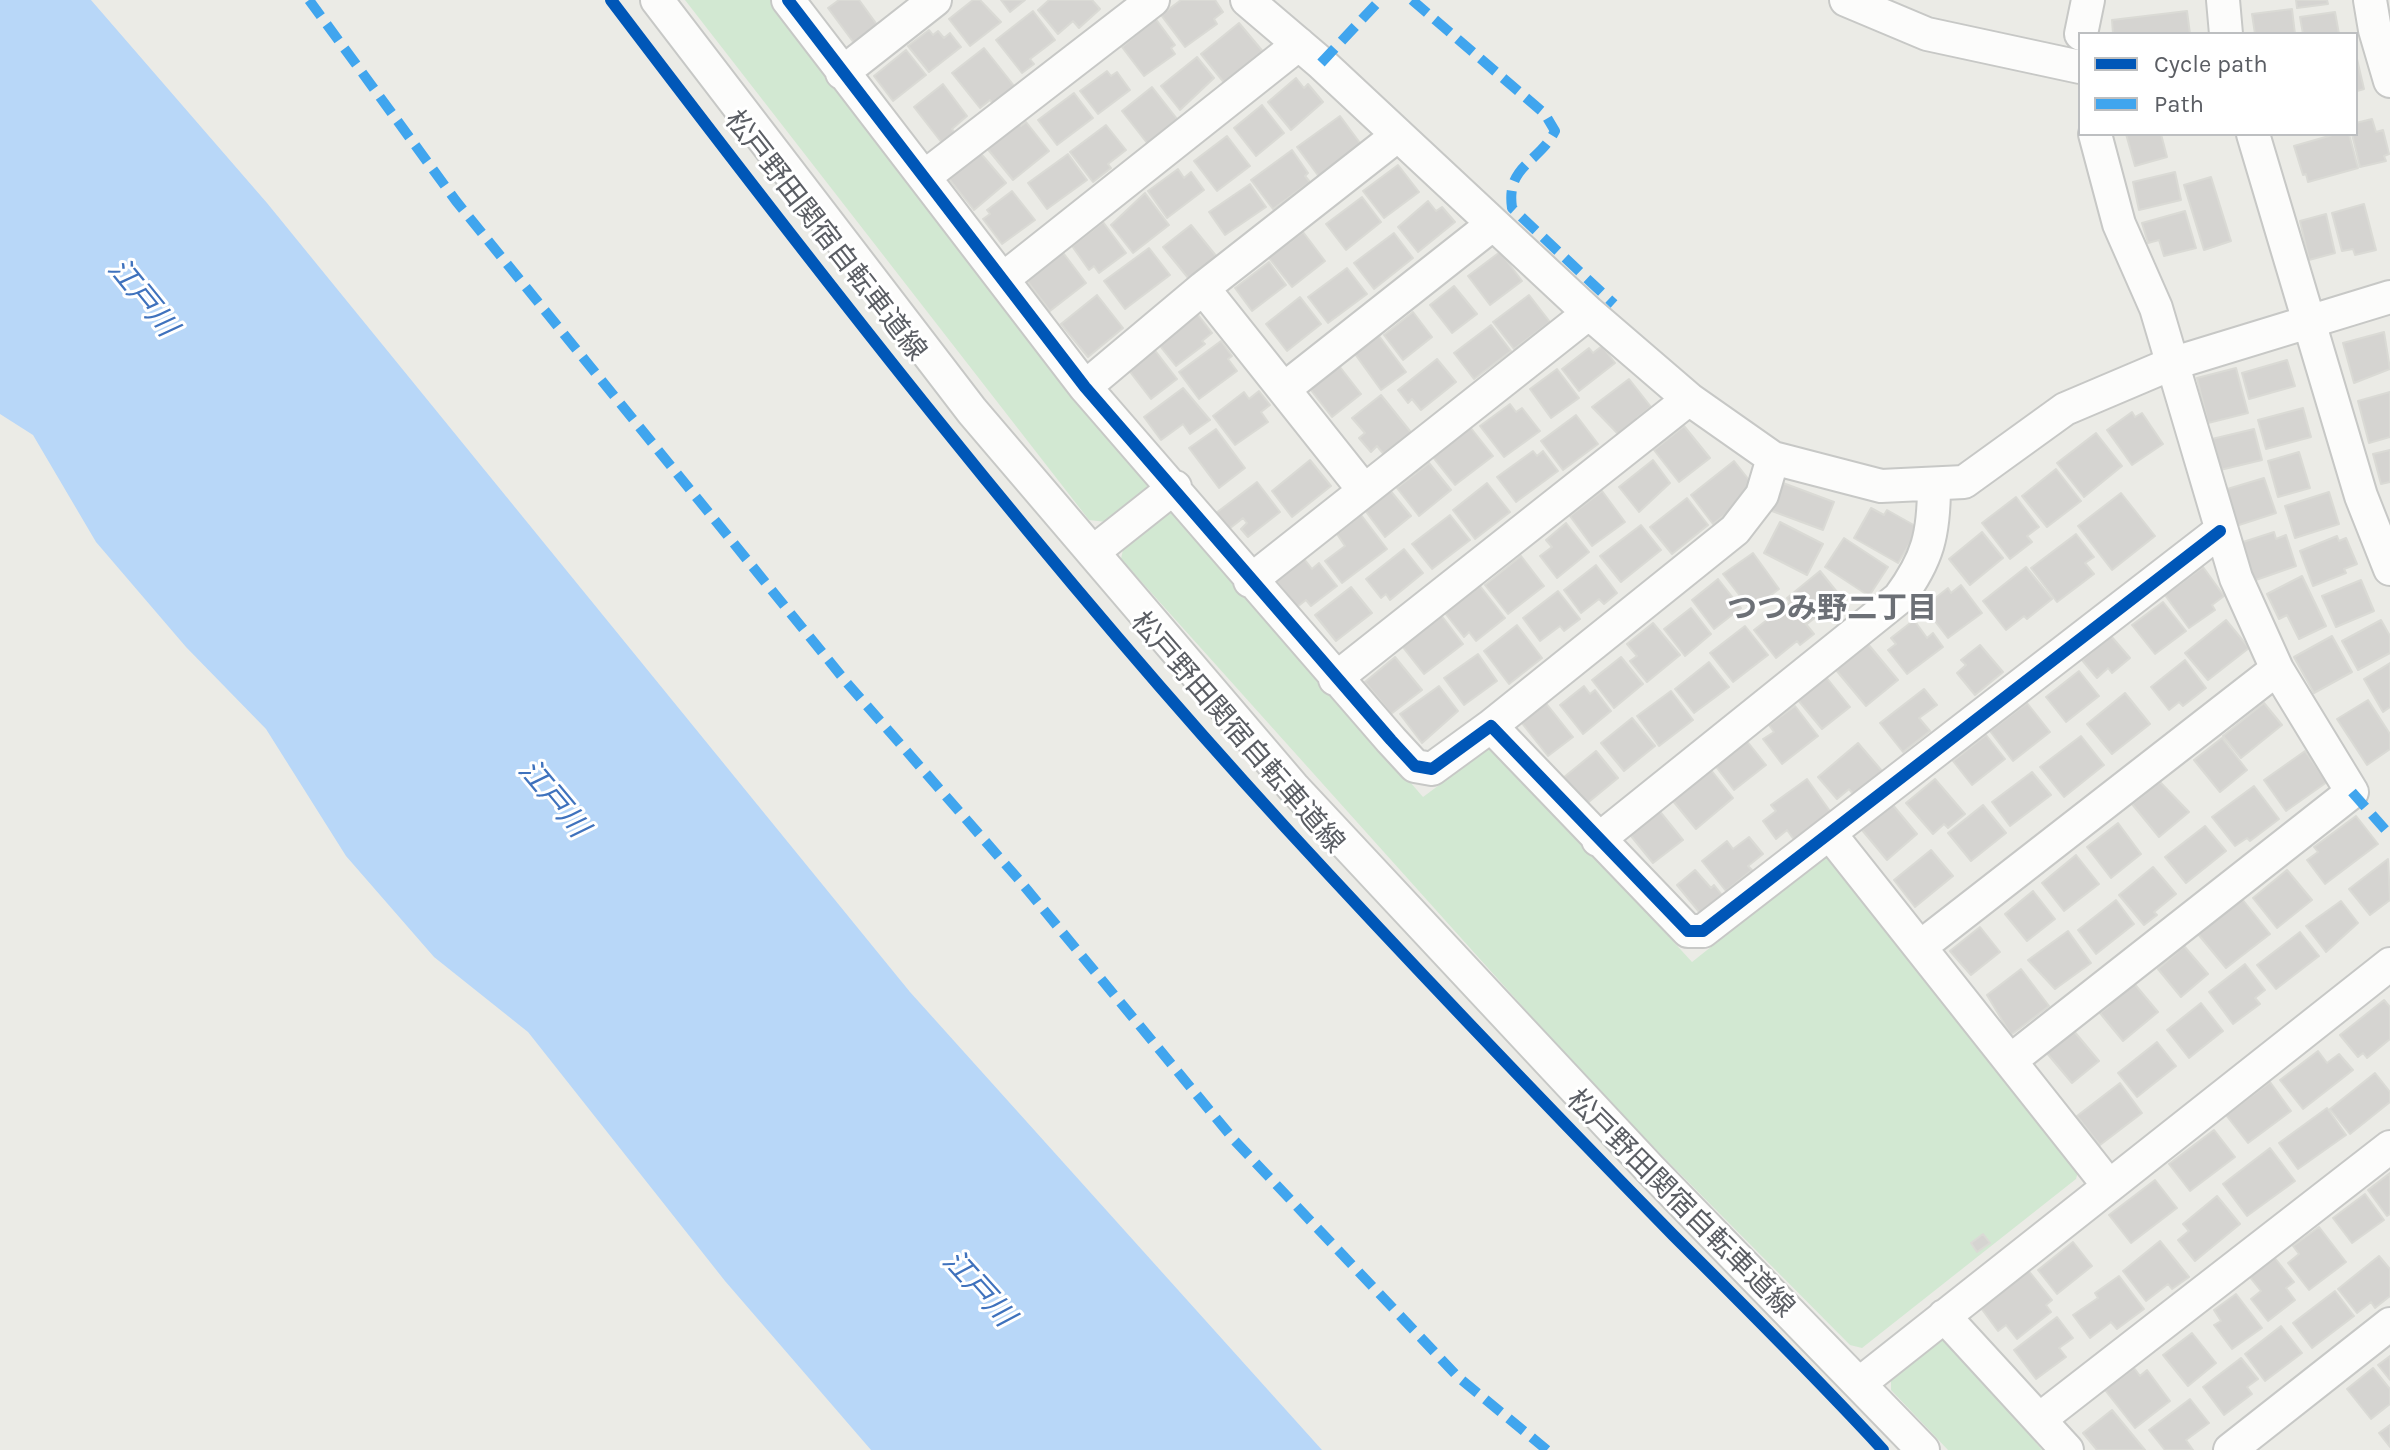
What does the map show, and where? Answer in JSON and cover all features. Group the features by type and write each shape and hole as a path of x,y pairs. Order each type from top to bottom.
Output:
{"street":[{"path":"657,0 972,411 1303,799 1650,1169 1923,1450"},
{"path":"788,0 1085,387 1175,487 1250,581 1335,679 1415,766 1432,769 1491,726 1735,530 1762,495 1773,458"},
{"path":"842,73 935,0"},
{"path":"924,177 1153,0"},
{"path":"1247,0 1299,44 1589,313 1689,399 1773,458 1881,486 1964,482 2065,409 2171,364 2390,297"},
{"path":"1846,0 1927,34 2078,67"},
{"path":"2081,32 2088,0"},
{"path":"2223,0 2226,32"},
{"path":"2370,0 2390,81"},
{"path":"1003,279 1299,44"},
{"path":"1085,387 1203,288 1398,135"},
{"path":"2010,1061 2352,792 2277,669 2220,531 2156,308 2119,224 2096,136"},
{"path":"2254,136 2361,496 2390,569"},
{"path":"1284,389 1493,224"},
{"path":"1203,288 1363,489"},
{"path":"1250,581 1589,313"},
{"path":"1335,679 1689,399"},
{"path":"1598,840 1899,598 1921,567 1934,518 1934,485"},
{"path":"1093,552 1175,487"},
{"path":"1491,726 1688,931 1703,931 2220,531"},
{"path":"1920,947 2277,669"},
{"path":"1830,834 2109,1186"},
{"path":"1859,1384 2390,964"},
{"path":"2040,1419 2390,1147"},
{"path":"1944,1316 2067,1450"},
{"path":"2230,1450 2390,1324"}],"green space":[{"path":"685,0 778,0 1149,480 1145,493 1106,522 1089,520"},
{"path":"1170,510 1178,513 1423,797 1489,748 1499,751 1692,962 1824,857 1839,862 2079,1168 2076,1179 1862,1348 1850,1345 1601,1094 1121,559 1125,540"},
{"path":"1938,1339 1952,1340 2042,1450 1948,1450 1891,1390 1891,1377"}],"water":[{"name":"江戸川","path":"0,0 91,0 267,203 910,992 1322,1450 871,1450 725,1281 528,1032 434,957 346,856 266,729 186,647 96,542 33,435 0,414"}],"building":[{"path":"839,0 859,0 878,26 854,43 828,8"},
{"path":"973,0 980,0 1001,22 970,46 949,19"},
{"path":"1001,0 1025,0 1010,12"},
{"path":"1049,0 1092,0 1100,9 1079,28 1073,21 1058,34 1038,10"},
{"path":"1181,0 1215,0 1223,12 1214,19 1217,24 1185,47 1161,15"},
{"path":"2296,0 2327,0 2328,4 2297,8"},
{"path":"2292,9 2295,32 2255,32 2252,14"},
{"path":"1033,11 1055,40 1030,59 1034,64 1022,73 996,40"},
{"path":"2187,11 2190,32 2113,32 2112,20"},
{"path":"2335,12 2339,32 2303,32 2300,17"},
{"path":"1155,18 1175,45 1171,48 1175,54 1144,76 1122,47"},
{"path":"1239,23 1265,54 1226,85 1201,54"},
{"path":"929,30 933,35 938,31 944,38 950,33 961,47 929,72 908,46"},
{"path":"984,48 1015,87 993,104 990,100 980,108 952,73"},
{"path":"906,50 926,75 893,101 874,76"},
{"path":"1197,57 1214,78 1180,110 1161,86"},
{"path":"2358,63 2364,89 2358,91"},
{"path":"1107,71 1111,76 1117,72 1130,90 1098,114 1080,91"},
{"path":"1296,78 1304,88 1308,84 1323,102 1291,130 1268,102"},
{"path":"943,84 967,116 952,129 955,133 942,143 914,107"},
{"path":"1152,87 1181,124 1151,148 1122,111"},
{"path":"1074,93 1093,118 1057,145 1038,120"},
{"path":"1262,105 1284,133 1256,156 1234,128"},
{"path":"1340,116 1363,147 1320,178 1297,147"},
{"path":"2372,119 2376,132 2383,130 2389,154 2384,156 2386,161 2360,167 2352,136 2358,136 2358,122"},
{"path":"1016,122 1021,126 1026,122 1049,151 1013,180 986,147"},
{"path":"1106,125 1126,150 1108,164 1111,168 1093,182 1070,152"},
{"path":"1227,136 1250,166 1217,191 1194,161"},
{"path":"2127,136 2162,136 2167,157 2135,166"},
{"path":"2329,136 2350,136 2358,168 2308,182 2294,146"},
{"path":"977,149 1006,183 974,210 946,175"},
{"path":"1292,150 1308,173 1305,176 1310,182 1273,209 1251,180"},
{"path":"1068,154 1087,180 1047,209 1028,183"},
{"path":"1398,165 1419,192 1384,218 1363,191"},
{"path":"1178,169 1184,178 1191,172 1204,190 1167,218 1148,191"},
{"path":"2175,172 2181,200 2139,210 2133,182"},
{"path":"2211,177 2231,241 2204,250 2184,185"},
{"path":"1250,184 1266,207 1225,235 1209,212"},
{"path":"1012,191 1035,220 1002,244 983,219 990,214 987,210"},
{"path":"1145,193 1169,225 1133,253 1111,225"},
{"path":"1362,197 1381,222 1346,250 1326,224"},
{"path":"1428,201 1436,211 1442,207 1455,222 1418,252 1398,227"},
{"path":"2364,204 2376,250 2355,255 2353,249 2342,251 2332,213"},
{"path":"2185,211 2196,248 2164,256 2159,240 2148,243 2142,223"},
{"path":"2326,214 2335,253 2309,260 2300,221"},
{"path":"1103,222 1126,253 1099,273 1094,266 1089,270 1072,246"},
{"path":"1191,225 1217,257 1189,279 1163,247"},
{"path":"1303,232 1325,261 1292,287 1269,258"},
{"path":"1394,233 1413,258 1374,289 1354,263"},
{"path":"1149,248 1170,275 1125,309 1104,281"},
{"path":"1061,250 1086,283 1050,311 1025,278"},
{"path":"1500,252 1522,281 1490,305 1468,276"},
{"path":"1269,262 1286,285 1252,311 1235,288"},
{"path":"1347,268 1367,294 1328,323 1308,297"},
{"path":"1454,286 1477,314 1452,333 1430,305"},
{"path":"1097,295 1123,328 1088,357 1061,324"},
{"path":"1529,295 1550,322 1514,349 1493,322"},
{"path":"1300,297 1321,324 1287,351 1266,324"},
{"path":"1195,311 1212,333 1202,341 1205,344 1176,366 1156,341"},
{"path":"1413,312 1432,337 1403,360 1384,335"},
{"path":"1491,325 1511,351 1474,379 1454,353"},
{"path":"2384,332 2390,369 2354,383 2343,343"},
{"path":"1379,336 1406,372 1381,390 1355,354"},
{"path":"1221,341 1232,356 1228,359 1237,371 1199,399 1179,372"},
{"path":"1150,344 1177,379 1151,399 1124,364"},
{"path":"1602,346 1615,363 1579,391 1562,369 1589,348 1593,353"},
{"path":"1437,359 1456,382 1421,410 1412,399 1408,403 1398,390"},
{"path":"2287,360 2295,386 2249,399 2242,373"},
{"path":"1336,362 1361,394 1332,417 1307,385"},
{"path":"2236,368 2248,413 2208,423 2197,378"},
{"path":"1557,369 1579,398 1551,418 1530,389"},
{"path":"1629,379 1651,407 1637,418 1640,422 1621,437 1592,407"},
{"path":"1183,388 1210,420 1190,434 1183,424 1161,440 1144,417"},
{"path":"1259,391 1270,405 1261,412 1268,422 1235,445 1213,416 1244,392 1249,399"},
{"path":"2390,392 2390,437 2369,443 2358,401"},
{"path":"1381,395 1414,436 1386,457 1377,446 1371,452 1359,438 1365,433 1352,418"},
{"path":"1510,404 1516,412 1522,408 1540,431 1504,457 1480,426"},
{"path":"2303,408 2311,437 2266,449 2258,420"},
{"path":"2132,412 2135,417 2142,413 2163,444 2132,465 2107,430"},
{"path":"1576,415 1598,444 1563,470 1541,441"},
{"path":"1684,426 1710,458 1679,482 1654,450"},
{"path":"1470,427 1493,456 1455,485 1432,456"},
{"path":"1216,429 1245,468 1219,488 1189,448"},
{"path":"2254,429 2262,460 2220,470 2212,439"},
{"path":"2096,433 2122,466 2084,497 2057,463"},
{"path":"2390,450 2390,482 2381,484 2373,454"},
{"path":"1533,451 1537,456 1543,451 1558,471 1516,502 1497,477"},
{"path":"2299,452 2310,488 2278,497 2268,461"},
{"path":"1310,460 1331,486 1292,517 1272,491"},
{"path":"1653,460 1670,483 1639,512 1619,487"},
{"path":"1734,461 1753,485 1742,494 1745,499 1713,524 1691,495"},
{"path":"1429,463 1451,490 1419,516 1397,488"},
{"path":"2056,469 2081,501 2047,527 2022,496"},
{"path":"2264,478 2276,513 2236,526 2224,490"},
{"path":"1257,482 1280,512 1248,537 1241,529 1247,523 1243,518 1229,529 1216,513"},
{"path":"1487,483 1510,512 1475,539 1453,510"},
{"path":"1783,483 1834,502 1823,530 1772,511"},
{"path":"1389,489 1411,516 1385,537 1364,509"},
{"path":"1602,491 1625,522 1592,546 1570,516"},
{"path":"2329,492 2339,524 2295,538 2285,506"},
{"path":"2121,493 2155,536 2112,570 2078,526"},
{"path":"2016,497 2039,527 2027,536 2032,542 2010,559 1982,523"},
{"path":"1687,498 1708,525 1672,554 1650,527"},
{"path":"1871,508 1884,515 1887,510 1919,528 1898,563 1854,538"},
{"path":"1361,515 1387,549 1342,583 1325,561 1345,546 1337,534"},
{"path":"1450,515 1470,540 1432,569 1412,544"},
{"path":"1780,522 1823,544 1807,575 1764,553"},
{"path":"1566,523 1589,552 1557,578 1540,556 1552,547 1546,540"},
{"path":"1641,525 1661,550 1621,582 1600,556"},
{"path":"1982,532 2003,558 1970,585 1949,559"},
{"path":"2274,532 2276,539 2286,535 2296,566 2253,581 2240,543"},
{"path":"2076,534 2094,557 2085,563 2094,574 2057,602 2031,568"},
{"path":"2337,536 2339,541 2346,538 2357,564 2344,569 2346,573 2313,586 2300,551"},
{"path":"1844,538 1888,567 1869,596 1825,567"},
{"path":"1404,549 1423,573 1390,600 1386,594 1381,598 1366,579"},
{"path":"1753,553 1779,589 1751,610 1723,574"},
{"path":"1301,555 1312,569 1319,563 1337,586 1311,606 1306,600 1297,607 1273,577"},
{"path":"1521,556 1544,586 1508,614 1485,585"},
{"path":"1596,565 1617,593 1604,604 1599,599 1581,613 1564,590"},
{"path":"2026,567 2052,599 2027,619 2024,616 2006,630 1983,601"},
{"path":"2203,567 2224,596 2212,605 2215,610 2189,628 2165,595"},
{"path":"1820,571 1841,597 1807,624 1787,598"},
{"path":"2302,576 2326,626 2299,639 2287,615 2279,619 2267,594"},
{"path":"1718,579 1741,608 1714,629 1692,600"},
{"path":"2361,580 2374,611 2336,627 2322,596"},
{"path":"1961,585 1982,613 1948,638 1924,607 1948,588 1951,593"},
{"path":"1480,586 1505,618 1476,641 1469,632 1464,637 1445,613"},
{"path":"1351,587 1372,613 1336,641 1315,615"},
{"path":"1558,591 1580,619 1564,631 1560,626 1540,641 1523,618"},
{"path":"2163,602 2186,631 2155,654 2132,625"},
{"path":"1789,603 1814,634 1800,645 1797,641 1776,658 1754,630"},
{"path":"1691,608 1711,634 1685,656 1664,629"},
{"path":"1441,615 1463,644 1424,674 1402,646"},
{"path":"1914,620 1927,638 1933,633 1943,647 1907,674 1888,650 1896,644 1891,638"},
{"path":"2226,620 2249,648 2208,680 2185,653"},
{"path":"2381,620 2390,636 2390,653 2358,670 2342,641"},
{"path":"1653,623 1680,655 1647,682 1630,661 1637,656 1627,644"},
{"path":"1517,625 1542,658 1509,684 1484,651"},
{"path":"1745,626 1768,655 1733,682 1710,653"},
{"path":"2111,636 2130,658 2112,673 2108,668 2097,678 2082,660"},
{"path":"2332,636 2352,672 2314,693 2294,657"},
{"path":"1868,644 1898,680 1866,706 1836,670"},
{"path":"1980,645 2003,672 1975,695 1957,673 1966,665 1961,660"},
{"path":"1478,654 1497,681 1464,705 1444,678"},
{"path":"1395,657 1422,690 1391,714 1365,682"},
{"path":"1621,657 1643,684 1614,708 1592,680"},
{"path":"2185,660 2206,688 2183,706 2179,702 2169,710 2151,687"},
{"path":"1709,662 1729,687 1694,713 1675,689"},
{"path":"2390,663 2390,707 2383,712 2364,679"},
{"path":"2079,671 2099,696 2066,722 2046,697"},
{"path":"1826,677 1850,707 1822,729 1798,700"},
{"path":"1439,686 1458,711 1422,743 1400,714"},
{"path":"1584,686 1590,694 1595,690 1611,711 1583,734 1560,705"},
{"path":"1924,689 1937,705 1919,718 1930,731 1903,752 1880,723"},
{"path":"1671,691 1693,720 1659,746 1637,716"},
{"path":"2125,693 2150,724 2112,754 2087,724"},
{"path":"2368,700 2390,734 2390,749 2367,765 2337,719"},
{"path":"1545,702 1573,737 1548,756 1521,722"},
{"path":"2027,703 2050,732 2013,761 1990,731"},
{"path":"2264,703 2282,725 2241,758 2223,736"},
{"path":"1795,706 1818,736 1782,764 1763,739 1774,732 1769,725"},
{"path":"1632,718 1655,746 1624,771 1601,743"},
{"path":"1986,735 2005,759 1972,785 1953,761"},
{"path":"2081,736 2104,765 2064,797 2040,767"},
{"path":"2222,738 2247,770 2220,792 2194,760"},
{"path":"1746,740 1766,765 1734,790 1714,764"},
{"path":"1858,743 1882,771 1854,795 1849,789 1837,799 1818,777"},
{"path":"1596,751 1618,778 1585,805 1563,778"},
{"path":"2305,751 2327,782 2286,811 2264,780"},
{"path":"1711,770 1733,798 1696,829 1673,801"},
{"path":"2032,772 2051,795 2010,826 1992,802"},
{"path":"1807,779 1832,814 1795,841 1787,830 1776,839 1763,821 1776,811 1771,805"},
{"path":"1935,779 1965,814 1948,828 1944,824 1933,834 1906,803"},
{"path":"2160,782 2189,812 2159,837 2132,804"},
{"path":"2254,786 2279,819 2250,841 2247,838 2235,846 2212,817"},
{"path":"1892,804 1917,834 1887,860 1862,830"},
{"path":"1983,805 2006,833 1971,861 1948,833"},
{"path":"1657,808 1683,840 1653,863 1627,831"},
{"path":"2356,816 2378,844 2325,884 2307,860 2318,852 2314,847"},
{"path":"2118,823 2141,854 2111,878 2087,847"},
{"path":"2205,826 2226,851 2186,883 2165,857"},
{"path":"1749,837 1763,854 1748,866 1752,870 1726,891 1702,861 1727,841 1733,849"},
{"path":"1931,850 1953,876 1915,907 1894,880"},
{"path":"2076,855 2099,884 2064,911 2042,883"},
{"path":"2388,859 2390,900 2370,915 2349,889"},
{"path":"2153,867 2176,894 2144,925 2119,895"},
{"path":"1695,870 1722,895 1700,913 1677,885"},
{"path":"2287,870 2312,900 2277,928 2253,898"},
{"path":"2033,891 2055,919 2027,941 2005,914"},
{"path":"2242,899 2270,934 2226,968 2198,934"},
{"path":"2116,900 2134,924 2096,954 2078,930"},
{"path":"2341,901 2358,923 2326,952 2306,926"},
{"path":"1980,927 2000,952 1971,975 1950,951"},
{"path":"2068,931 2091,963 2055,989 2028,960"},
{"path":"2300,932 2319,956 2276,989 2257,965"},
{"path":"2184,946 2208,974 2181,997 2158,969"},
{"path":"2245,964 2265,990 2255,998 2260,1004 2233,1024 2209,992"},
{"path":"2021,969 2049,1006 2011,1035 1987,995"},
{"path":"2132,981 2158,1012 2123,1041 2100,1013 2109,1006 2105,1003"},
{"path":"2384,1000 2390,1007 2390,1039 2367,1058 2363,1053 2358,1057 2340,1035"},
{"path":"2201,1003 2223,1031 2189,1058 2167,1030"},
{"path":"2073,1030 2099,1061 2072,1083 2046,1052"},
{"path":"2157,1042 2176,1066 2137,1097 2118,1073"},
{"path":"2318,1051 2327,1063 2339,1054 2353,1070 2303,1109 2280,1080"},
{"path":"2375,1073 2390,1092 2390,1102 2350,1134 2330,1109"},
{"path":"2270,1082 2291,1111 2248,1143 2226,1115"},
{"path":"2120,1083 2142,1113 2100,1145 2077,1116"},
{"path":"2327,1108 2346,1135 2298,1169 2279,1143"},
{"path":"2214,1130 2235,1157 2190,1191 2169,1164"},
{"path":"2270,1148 2295,1181 2247,1216 2223,1184"},
{"path":"2390,1173 2390,1214 2387,1216 2368,1190"},
{"path":"2155,1180 2177,1208 2131,1243 2109,1215"},
{"path":"2365,1194 2384,1220 2352,1243 2333,1218"},
{"path":"2217,1196 2240,1224 2195,1261 2178,1240 2189,1231 2183,1224"},
{"path":"2319,1227 2346,1262 2309,1290 2288,1263 2299,1254 2293,1246"},
{"path":"1983,1234 1990,1243 1977,1252 1971,1243"},
{"path":"2160,1241 2189,1277 2172,1289 2168,1284 2146,1301 2123,1271"},
{"path":"2073,1242 2092,1266 2057,1294 2038,1270"},
{"path":"2379,1256 2390,1269 2390,1296 2375,1308 2371,1302 2357,1313 2338,1289"},
{"path":"2274,1257 2294,1282 2286,1288 2295,1300 2268,1321 2251,1299 2261,1291 2249,1276"},
{"path":"2028,1270 2052,1300 2046,1305 2051,1312 2017,1339 2006,1325 1998,1331 1981,1308"},
{"path":"2119,1276 2144,1309 2117,1329 2111,1322 2090,1338 2073,1315 2098,1298 2095,1293"},
{"path":"2335,1291 2354,1316 2312,1348 2293,1323"},
{"path":"2236,1294 2262,1328 2232,1349 2214,1325 2221,1321 2214,1310"},
{"path":"2057,1317 2073,1338 2059,1348 2066,1357 2036,1379 2014,1350"},
{"path":"2281,1326 2302,1353 2265,1381 2245,1354"},
{"path":"2192,1333 2216,1363 2188,1386 2163,1355"},
{"path":"2390,1356 2390,1380 2378,1365"},
{"path":"2241,1358 2258,1379 2247,1387 2252,1394 2224,1415 2203,1387"},
{"path":"2134,1368 2140,1376 2147,1370 2170,1401 2135,1428 2105,1390"},
{"path":"2373,1368 2390,1389 2390,1404 2371,1419 2347,1389"},
{"path":"2190,1399 2209,1423 2186,1440 2193,1450 2165,1450 2149,1430"},
{"path":"2112,1410 2145,1450 2097,1450 2083,1433"},
{"path":"2390,1425 2390,1447 2379,1433"}],"marked path":[{"path":"309,0 456,201 847,683 1020,881 1235,1141 1458,1377 1547,1450"},
{"path":"1321,63 1380,0"},
{"path":"1412,0 1545,114 1555,131 1518,173 1511,194 1512,208 1614,304"},
{"path":"2352,792 2390,835"}],"cycle path":[{"name":"松戸野田関宿自転車道線","path":"611,0 855,317 1023,525 1196,728 1478,1032 1883,1450"},
{"path":"788,0 1085,387 1415,766 1432,769 1491,726 1688,931 1703,931 2220,531"}],"district":[{"name":"つつみ野二丁目","path":"1832,609"}]}
